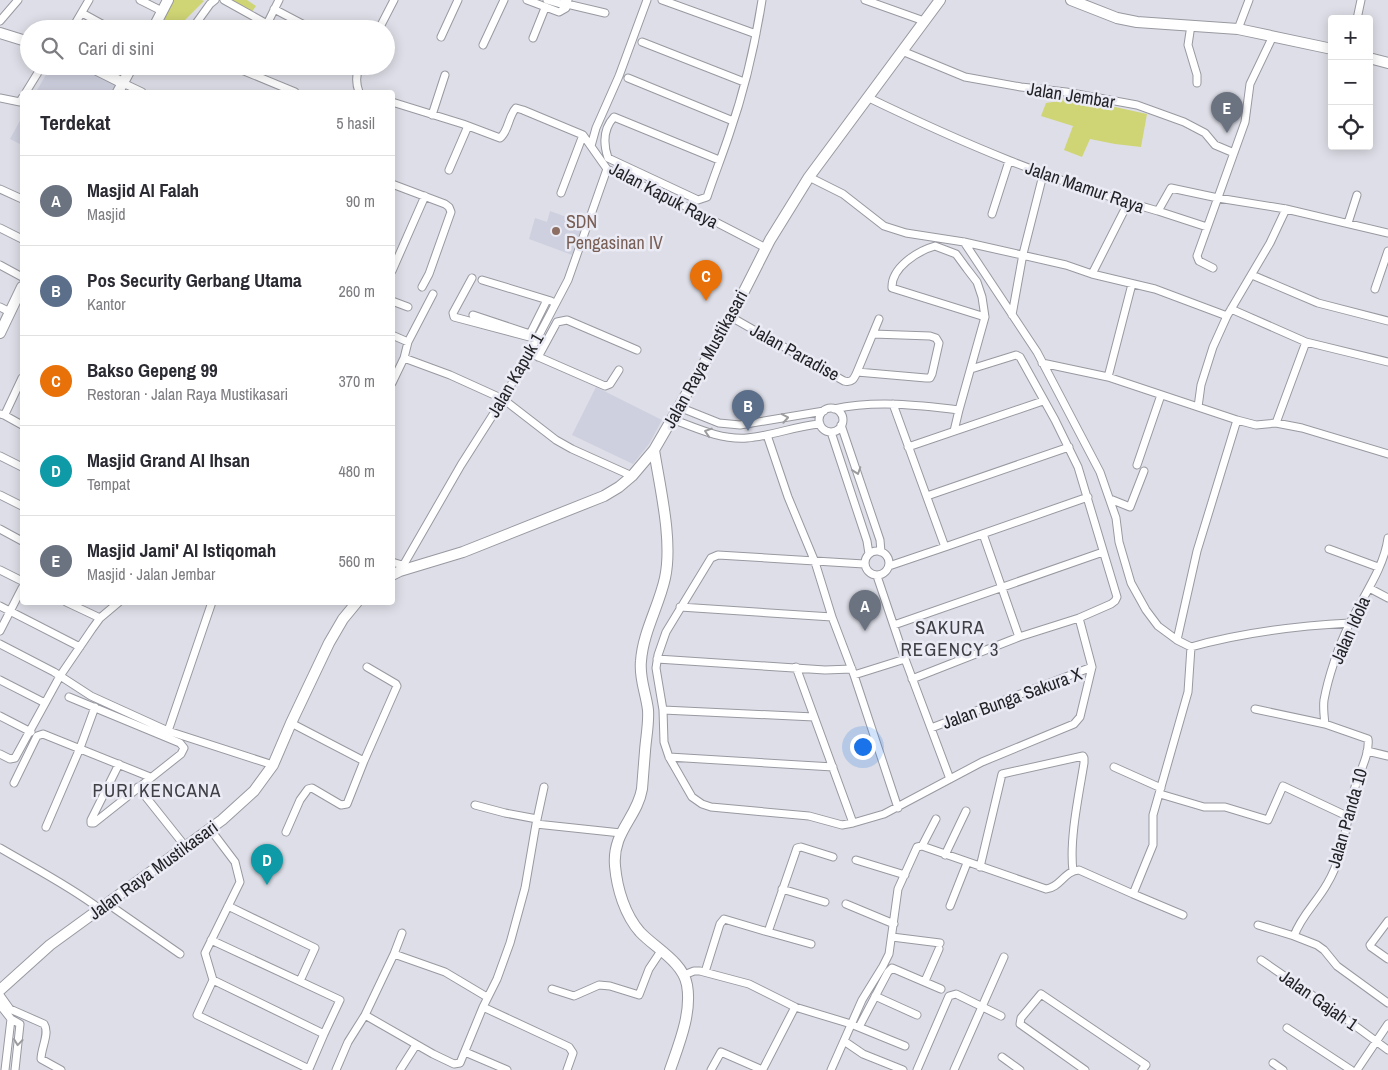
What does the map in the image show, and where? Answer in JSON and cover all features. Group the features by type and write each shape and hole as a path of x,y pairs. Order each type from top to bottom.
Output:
{"main road":[{"path":"159,20 168,0"},
{"name":"Jalan Raya Mustikasari","path":"398,570 463,552 584,505 618,487 632,476 654,450 731,317 766,248 809,177 940,0"},
{"path":"1071,0 1116,18 1137,22 1238,28 1328,48"},
{"path":"0,33 20,39"},
{"path":"1373,59 1388,63"},
{"path":"102,75 121,88 128,75"},
{"path":"0,333 20,291"},
{"path":"654,450 667,537 667,566 660,596 642,648 640,662 640,672 648,709 642,788 635,807 616,844 615,863 619,889 627,911 635,925 684,975 687,986 687,1013 670,1070"},
{"name":"Jalan Raya Mustikasari","path":"0,990 50,945 222,820 254,791 273,765 329,642 343,619 355,605"}],"street":[{"path":"0,21 18,0"},
{"path":"140,0 162,11"},
{"path":"198,20 215,0"},
{"path":"224,0 260,20"},
{"path":"269,20 279,0"},
{"path":"384,20 394,0"},
{"path":"441,37 458,0"},
{"path":"483,45 504,0"},
{"path":"527,0 564,5 566,2 605,14"},
{"path":"591,146 596,128 647,0"},
{"path":"662,0 756,34"},
{"path":"719,160 614,117 609,122 604,135 605,150 608,158 698,200 707,197 733,121 744,82 762,0"},
{"path":"865,0 924,22"},
{"path":"1238,28 1249,0"},
{"path":"1357,15 1361,0"},
{"path":"78,20 87,1"},
{"path":"533,38 546,4"},
{"path":"274,9 295,20"},
{"path":"82,13 95,20"},
{"path":"1191,25 1188,44 1197,75 1196,83"},
{"path":"1214,268 1199,261 1197,258 1245,122 1250,84 1273,36"},
{"path":"642,42 744,82"},
{"name":"Jalan Jembar","path":"902,52 965,77 1137,105 1184,122 1205,133 1215,145 1234,153"},
{"path":"27,90 36,75"},
{"path":"254,75 290,90"},
{"path":"357,75 356,86 358,90"},
{"path":"432,115 445,75"},
{"path":"628,78 733,121"},
{"name":"Jalan Mamur Raya","path":"867,97 937,130 1043,175 1158,211 1171,188 1286,209 1388,234"},
{"path":"0,98 20,102"},
{"path":"395,103 500,138 504,134 512,112 516,108 583,135 561,193"},
{"path":"449,170 468,126"},
{"name":"Jalan Kapuk Raya","path":"583,135 607,169 766,248"},
{"path":"992,214 1009,161"},
{"name":"Jalan Kapuk 1","path":"398,570 503,399 568,280 607,169"},
{"path":"1012,315 1023,254 1043,175"},
{"path":"809,177 843,194 884,226 906,233 1023,254 1092,274 1155,289 1229,312 1306,342 1388,362"},
{"path":"395,185 449,207 451,212 429,274 422,287"},
{"path":"0,189 20,198"},
{"path":"1348,223 1357,195"},
{"path":"395,264 425,196"},
{"path":"1092,274 1128,203"},
{"path":"1198,407 1213,347 1229,312 1270,243 1286,209"},
{"path":"1158,211 1207,227"},
{"path":"0,228 20,238"},
{"path":"964,242 1042,363 1086,442 1100,472 1116,518 1119,542 1131,583 1158,626 1177,640 1192,647 1224,637 1248,633 1350,623"},
{"path":"954,431 958,410 985,317 982,296 977,282 956,254 935,246 916,254 894,276 892,288 985,317"},
{"path":"1375,289 1388,250"},
{"path":"0,265 20,276"},
{"path":"1252,275 1318,303 1388,321"},
{"path":"472,278 453,313 454,317 537,339"},
{"path":"482,280 556,302"},
{"path":"1108,377 1132,284"},
{"path":"395,377 404,358 408,342 433,294"},
{"path":"473,315 530,334 547,300"},
{"path":"395,301 408,307"},
{"path":"0,307 10,312"},
{"name":"Jalan Paradise","path":"731,317 849,382 853,380 857,372 879,319"},
{"path":"538,357 557,322 561,320 566,320 636,350"},
{"path":"857,372 926,378 930,378 932,374 939,343 936,338 930,336 873,334"},
{"path":"395,336 408,342"},
{"path":"1277,423 1306,342"},
{"path":"529,353 605,386 610,384 619,370"},
{"path":"912,679 1019,637 1079,618 1115,601 1117,597 1078,467 1020,357 1016,355 971,369"},
{"path":"404,358 450,375 503,399 556,440 632,476"},
{"path":"1042,363 1108,377 1256,425 1277,423 1302,428 1388,454"},
{"path":"20,382 2,415 20,424"},
{"path":"1137,465 1161,395"},
{"path":"908,447 1043,400"},
{"path":"679,407 719,424 740,425 849,406 893,404 958,410"},
{"path":"893,404 945,547"},
{"path":"824,411 819,418 820,424 825,430 831,432 838,430 841,425 842,417 834,409"},
{"path":"691,427 696,415"},
{"path":"672,419 691,427 731,438 767,435 820,424"},
{"path":"1177,640 1197,551 1237,420"},
{"path":"740,425 742,438"},
{"path":"841,425 880,540 881,552"},
{"path":"831,432 869,554"},
{"path":"767,435 788,496 815,562 832,618 853,672 898,808"},
{"path":"927,496 1069,447"},
{"path":"0,456 20,466"},
{"path":"1110,500 1130,507 1144,471"},
{"path":"0,495 20,505"},
{"path":"889,566 1088,497"},
{"path":"0,529 20,540"},
{"path":"983,534 1019,637"},
{"name":"Jalan Idola","path":"1325,724 1324,701 1331,674 1350,623 1378,568 1387,546 1388,538"},
{"path":"1329,550 1378,568"},
{"path":"877,576 886,572 889,566 888,558 881,552 876,551 869,554 864,564 868,572 877,576 912,679 950,780"},
{"path":"894,625 1103,552"},
{"path":"864,564 714,556 711,558 666,632 656,668 663,710 664,742 669,757 692,797 702,804 711,807 809,816 842,825 884,814 898,808 982,762 1074,724 1080,717 1092,667 1079,618"},
{"path":"0,570 20,580"},
{"path":"1369,588 1388,598"},
{"path":"0,631 20,592"},
{"path":"72,605 100,618"},
{"path":"0,754 10,759 15,758 31,732 60,676 100,618 115,605"},
{"path":"168,731 211,605"},
{"path":"0,606 80,647"},
{"path":"680,607 832,618"},
{"path":"0,644 60,676 91,696 168,731 273,765"},
{"path":"1133,894 1153,845 1153,815 1188,692 1192,647"},
{"path":"657,659 853,672 905,659"},
{"path":"286,832 303,795 308,789 312,788 341,804 347,804 397,686 366,667"},
{"path":"796,667 853,823"},
{"name":"Jalan Bunga Sakura X","path":"931,728 1092,667"},
{"path":"0,680 45,704"},
{"path":"69,697 182,744 184,750 182,754 150,777 94,823 91,822 119,764"},
{"path":"46,827 80,748 95,707"},
{"path":"1255,709 1325,724"},
{"path":"663,710 814,717"},
{"path":"0,716 31,732"},
{"path":"291,723 364,761"},
{"name":"Jalan Panda 10","path":"1294,936 1300,922 1323,890 1339,859 1354,789 1367,751 1367,738 1325,724"},
{"path":"14,783 38,735 45,734 150,777"},
{"path":"1367,751 1388,756"},
{"path":"980,867 1002,774 1083,756 1084,763 1072,861 1073,871"},
{"path":"669,757 833,767"},
{"path":"1114,767 1160,791 1204,807 1225,808 1268,820 1284,786 1349,817"},
{"path":"138,787 185,846"},
{"path":"365,1015 416,1045 454,1064 460,1063 487,997 497,979 510,944 525,888 536,821 544,788"},
{"path":"475,805 536,821 621,833"},
{"path":"945,855 966,811"},
{"path":"922,846 936,819"},
{"path":"210,829 235,862 240,882 211,940 205,953 214,980 197,1015 309,1069 340,1000 211,940"},
{"path":"855,1026 862,1000 886,961 892,937 898,889 916,848 922,846 1046,889 1055,887 1073,871 1079,870 1183,915"},
{"path":"768,932 793,856 798,847 833,857"},
{"path":"0,848 104,906 180,954"},
{"path":"856,860 905,875"},
{"path":"950,906 967,862"},
{"path":"782,889 825,902"},
{"path":"846,904 894,924"},
{"path":"228,906 315,948 300,981"},
{"path":"705,972 720,924 724,919 812,944"},
{"path":"1388,921 1370,946 1388,959"},
{"path":"1258,925 1317,945 1324,950 1337,966 1388,1003"},
{"path":"336,1070 348,1042 365,1015 402,933"},
{"path":"892,937 939,946 925,981"},
{"path":"552,989 574,996 599,984 638,995 649,969 661,951"},
{"path":"394,954 445,972 487,997"},
{"path":"954,1070 1004,957"},
{"name":"Jalan Gajah 1","path":"1261,960 1388,1050"},
{"path":"831,1070 844,1041 892,968 941,989"},
{"path":"684,975 694,971 705,972 749,984 795,1006 855,1026 905,1046"},
{"path":"214,980 324,1034"},
{"path":"917,1070 949,996 956,994 1001,1016"},
{"path":"0,995 10,1009 46,1026 47,1030 41,1049 41,1059 61,1070"},
{"path":"1085,1070 1020,1024 1021,1018 1041,995 1144,1067"},
{"path":"875,996 917,1015"},
{"path":"0,1005 11,1020 18,1022 20,1026 14,1070"},
{"path":"711,1070 721,1052 764,1069 795,1006"},
{"path":"483,1007 568,1047 573,1053 567,1070"},
{"path":"5,1070 11,1020"},
{"path":"1357,1070 1388,1024"},
{"path":"1287,1028 1351,1070"},
{"path":"844,1041 863,1054 903,1070"},
{"path":"400,1070 416,1045"},
{"path":"465,1052 507,1070"},
{"path":"1002,1057 1016,1069"},
{"path":"1273,1063 1283,1070"}],"shaded area":[{"path":"46,75 102,75 120,83 116,90 37,90"},
{"path":"20,121 20,144 10,139"},
{"name":"SDN Pengasinan IV","path":"550,211 583,223 572,255 529,239 535,218 547,222"},
{"path":"596,387 662,420 649,444 633,464 572,435"}],"green space":[{"path":"173,0 204,1 185,20 163,19"},
{"path":"228,0 247,0 256,6 251,13"},
{"path":"1060,95 1147,114 1141,147 1090,139 1082,157 1064,150 1073,126 1041,116 1046,103 1059,101"}],"place":[{"name":"Masjid Jami' Al Istiqomah","path":"1227,133"},
{"name":"SDN Pengasinan IV","path":"556,231"},
{"name":"Bakso Gepeng 99","path":"706,301"},
{"name":"Pos Security Gerbang Utama","path":"748,431"},
{"name":"Masjid Al Falah","path":"865,631"},
{"name":"Masjid Grand Al Ihsan","path":"267,885"}],"district":[{"name":"SAKURA REGENCY 3","path":"950,638"},
{"name":"PURI KENCANA","path":"157,790"}]}
